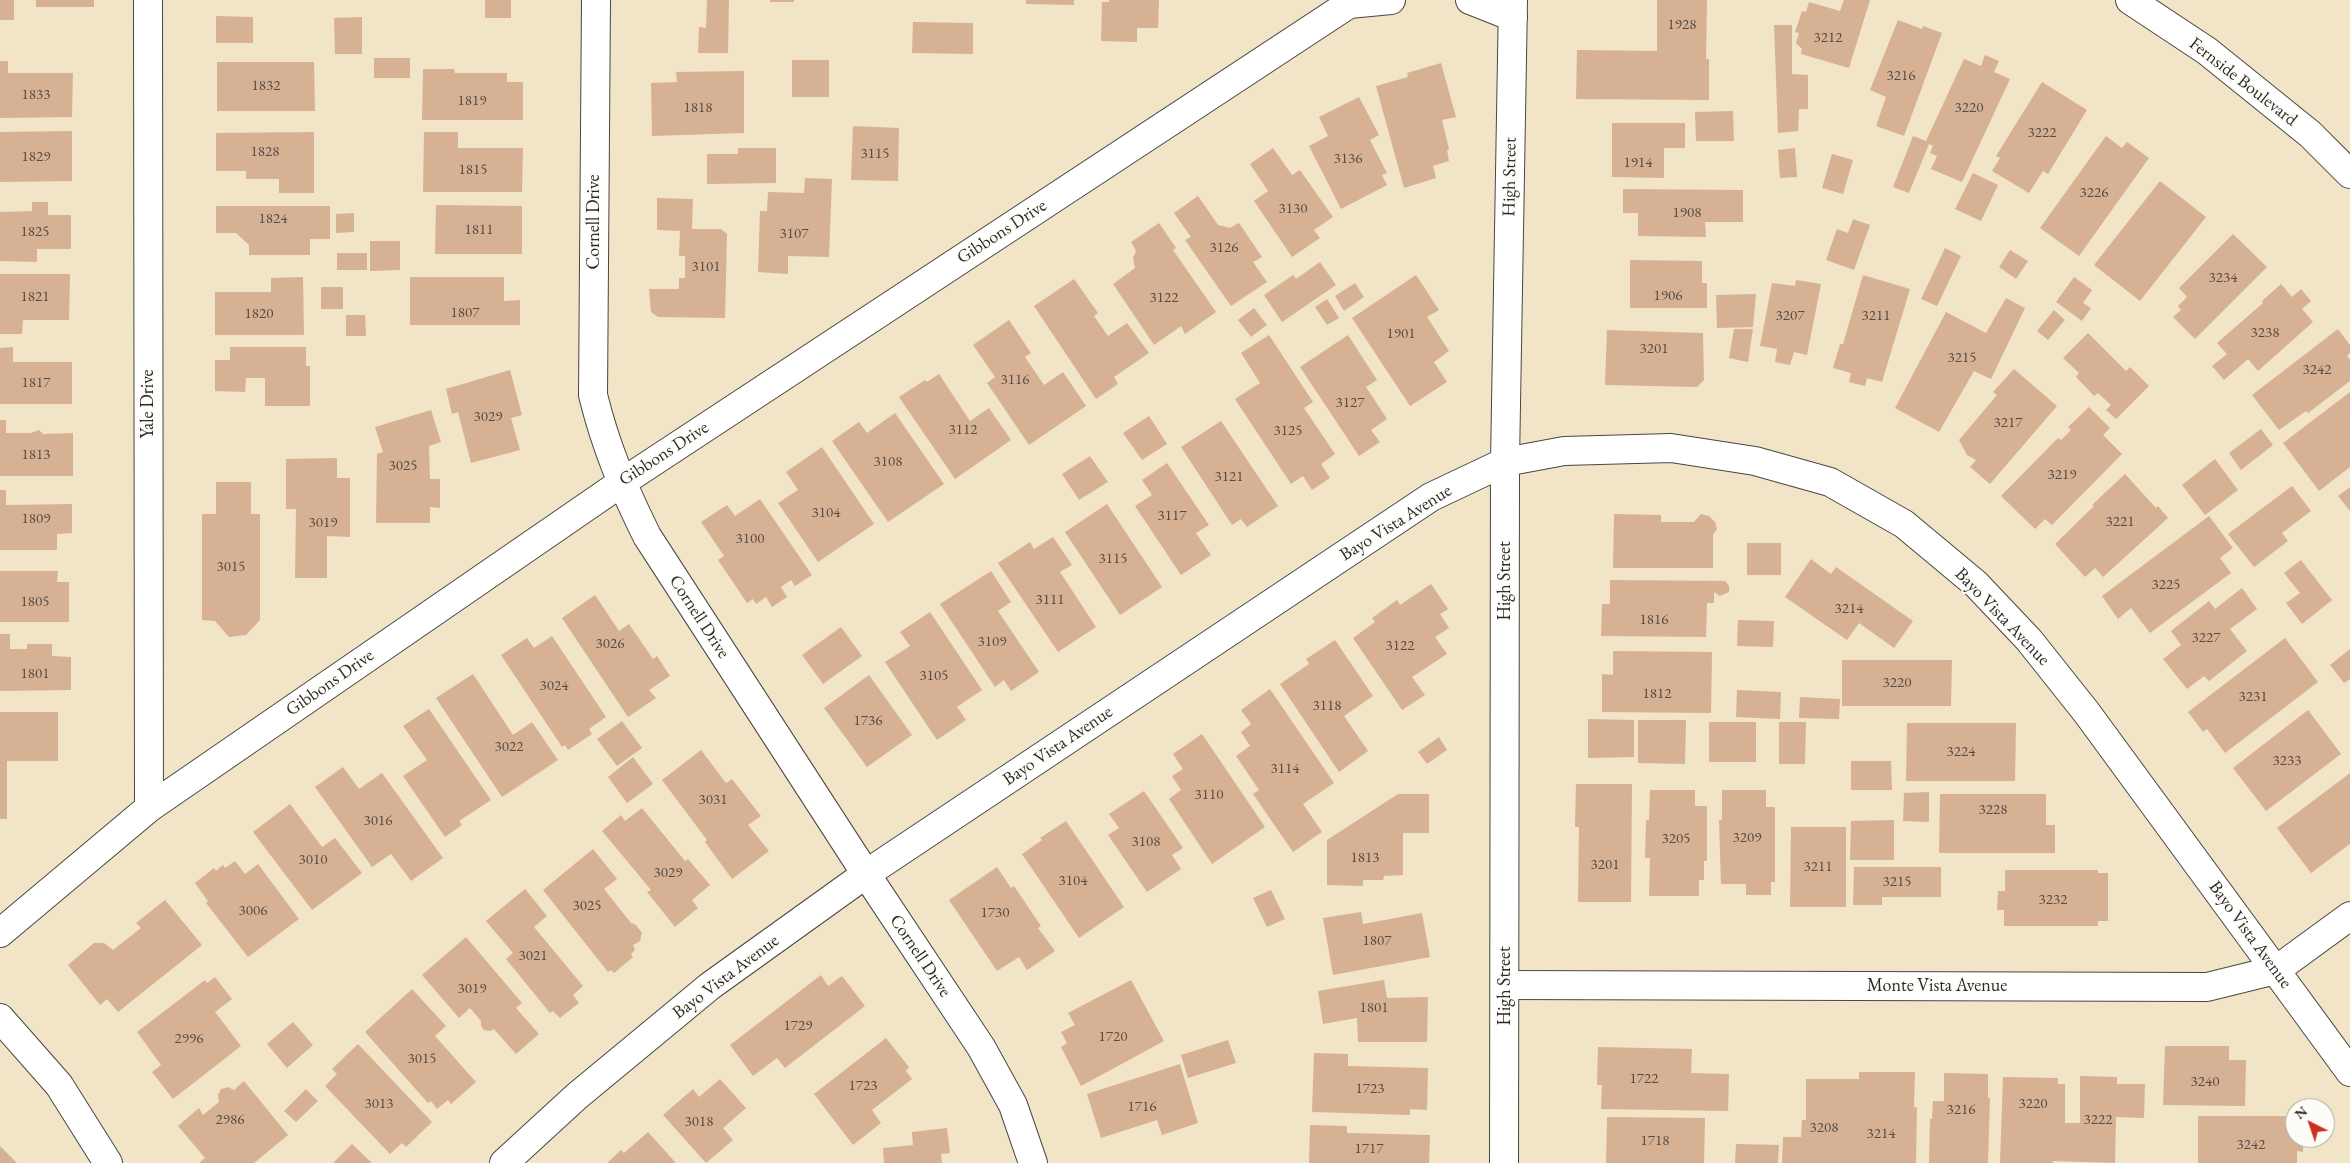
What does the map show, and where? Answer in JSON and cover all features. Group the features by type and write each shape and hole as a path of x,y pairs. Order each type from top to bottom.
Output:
{"street":[{"name":"Yale Drive","path":"148,0 149,808"},
{"name":"Cornell Drive","path":"596,0 593,395 603,438 621,483 647,536 866,874 981,1047 1013,1105 1033,1163"},
{"name":"Gibbons Drive","path":"0,933 149,808 621,483 1352,2 1391,0"},
{"path":"1470,0 1513,9"},
{"name":"Fernside Boulevard","path":"2130,0 2206,51 2310,134 2350,174"},
{"name":"High Street","path":"1504,1163 1505,462 1513,9"},
{"name":"Bayo Vista Avenue","path":"504,1163 577,1096 710,986 866,874 1431,497 1505,462 1564,451 1671,448 1755,461 1830,482 1904,524 1976,584 2028,640 2087,713 2350,1072"},
{"name":"Monte Vista Avenue","path":"1505,985 2207,987 2276,970 2350,916"},
{"path":"0,1018 59,1085 108,1163"}],"building":[{"path":"0,0 14,0 14,20 0,20"},
{"path":"36,0 94,0 94,7 36,7"},
{"path":"485,0 511,0 511,18 485,18"},
{"path":"707,0 729,0 728,53 698,53 699,27 706,28"},
{"path":"770,0 794,0 794,2 770,2"},
{"path":"1026,0 1074,0 1074,5 1026,4"},
{"path":"1109,0 1159,0 1158,28 1137,28 1137,42 1101,41 1102,2 1109,2"},
{"path":"1657,0 1707,0 1706,59 1709,59 1709,100 1576,99 1577,50 1657,51"},
{"path":"1844,0 1870,0 1849,68 1801,54 1802,49 1796,43 1799,33 1795,32 1802,11 1806,12 1809,2 1840,11"},
{"path":"216,16 253,17 253,43 216,43"},
{"path":"362,17 362,54 335,54 334,18"},
{"path":"1898,20 1922,29 1923,26 1942,33 1904,136 1876,126 1886,97 1870,90"},
{"path":"913,22 973,23 973,54 912,53"},
{"path":"1774,25 1792,25 1792,74 1808,75 1808,109 1799,109 1798,131 1778,133"},
{"path":"1985,55 1999,61 1994,72 2010,79 1962,182 1931,169 1937,156 1930,153 1933,146 1929,144 1909,193 1893,187 1913,136 1926,141 1964,59 1981,66"},
{"path":"374,58 410,58 410,78 374,78"},
{"path":"792,60 829,60 829,97 792,97"},
{"path":"0,61 8,61 8,73 73,73 72,117 0,118"},
{"path":"217,62 314,62 315,111 217,111"},
{"path":"1441,63 1456,117 1442,120 1449,149 1447,150 1449,161 1433,166 1436,178 1404,188 1376,86 1408,77 1407,73"},
{"path":"423,69 454,69 455,73 507,73 507,82 523,82 523,120 422,120"},
{"path":"744,71 744,133 652,136 651,83 677,82 676,72"},
{"path":"2042,82 2087,110 2048,174 2043,171 2029,193 1992,171 2000,158 1996,156"},
{"path":"1359,97 1379,135 1370,140 1387,173 1382,175 1387,185 1341,209 1309,146 1328,136 1319,117"},
{"path":"1733,111 1734,141 1696,141 1695,112"},
{"path":"1612,123 1685,123 1685,148 1664,148 1664,178 1612,177"},
{"path":"853,126 899,128 898,181 851,180"},
{"path":"72,131 72,181 0,182 0,132"},
{"path":"314,132 314,193 279,193 279,179 246,179 246,171 216,171 216,133"},
{"path":"424,132 458,132 458,148 523,148 522,192 423,192"},
{"path":"2106,136 2122,148 2127,142 2149,158 2079,256 2040,228"},
{"path":"738,148 776,148 776,183 707,184 707,154 738,154"},
{"path":"1273,148 1292,175 1300,170 1333,217 1314,230 1320,238 1292,257 1254,201 1268,191 1250,164"},
{"path":"1795,148 1797,177 1780,178 1778,150"},
{"path":"1832,154 1853,160 1843,194 1822,188"},
{"path":"1973,173 1998,185 1981,221 1955,209"},
{"path":"805,178 832,179 829,257 788,256 788,274 758,272 760,211 767,211 768,192 804,193"},
{"path":"2160,181 2206,217 2140,301 2094,265"},
{"path":"1623,189 1743,190 1743,222 1705,222 1706,237 1638,236 1638,213 1623,213"},
{"path":"1198,196 1218,225 1230,228 1239,223 1262,257 1253,262 1267,282 1231,306 1185,240 1191,237 1174,213"},
{"path":"657,198 693,199 692,229 721,229 727,234 725,318 658,317 651,312 649,289 679,289 679,278 685,278 685,256 679,256 680,231 657,230"},
{"path":"32,202 48,202 48,215 71,215 71,249 37,249 37,262 0,261 0,212 32,211"},
{"path":"436,205 522,206 522,254 435,254"},
{"path":"216,206 330,206 330,239 310,239 310,255 249,255 249,245 236,233 216,233"},
{"path":"354,213 354,232 336,233 336,214"},
{"path":"1853,219 1870,225 1854,270 1826,260 1837,229 1848,233"},
{"path":"1159,223 1176,248 1173,250 1216,312 1185,334 1181,326 1154,345 1113,284 1135,268 1133,258 1136,251 1131,242"},
{"path":"2233,234 2267,267 2195,339 2173,317 2181,310 2178,306 2187,297 2179,288"},
{"path":"370,241 400,241 400,270 370,271"},
{"path":"1945,248 1961,256 1937,306 1921,299"},
{"path":"2010,250 2028,261 2016,279 1999,267"},
{"path":"337,253 367,253 367,270 337,270"},
{"path":"1630,260 1702,261 1702,283 1707,283 1707,308 1630,308"},
{"path":"1320,262 1336,285 1282,322 1264,295 1293,275 1296,279"},
{"path":"0,274 70,274 69,320 23,320 22,334 0,334"},
{"path":"1416,275 1439,310 1427,317 1449,351 1434,362 1447,382 1410,406 1352,318"},
{"path":"1863,275 1910,289 1882,382 1867,378 1865,386 1849,382 1851,373 1833,368 1840,344 1843,344"},
{"path":"303,277 304,335 215,335 215,292 271,292 271,278"},
{"path":"410,277 504,277 504,301 520,300 520,325 410,325"},
{"path":"2074,277 2092,290 2083,303 2091,308 2082,321 2056,302"},
{"path":"1074,279 1098,313 1094,316 1108,336 1127,323 1149,353 1114,377 1118,384 1096,399 1034,306"},
{"path":"1796,280 1821,284 1807,355 1794,352 1790,365 1775,362 1777,349 1760,346 1772,283 1795,286"},
{"path":"1355,283 1364,297 1344,311 1335,296"},
{"path":"2281,284 2292,297 2301,289 2311,301 2302,309 2313,322 2258,371 2248,359 2224,380 2212,366 2227,354 2217,343 2263,303 2262,301"},
{"path":"321,287 343,287 343,309 321,309"},
{"path":"1756,294 1753,327 1717,328 1716,295"},
{"path":"2006,298 2025,308 1991,379 1974,371 1939,432 1895,408 1946,312 1986,333"},
{"path":"1327,299 1339,318 1327,325 1315,307"},
{"path":"1254,308 1267,325 1251,337 1238,320"},
{"path":"2054,310 2065,320 2048,340 2037,331"},
{"path":"346,315 365,315 366,336 346,336"},
{"path":"1009,320 1031,353 1025,357 1044,385 1063,372 1086,406 1029,445 987,383 995,377 973,345"},
{"path":"1734,329 1753,329 1748,362 1729,358"},
{"path":"2338,329 2350,345 2350,353 2347,356 2350,360 2350,381 2308,413 2306,411 2279,430 2252,395"},
{"path":"1607,330 1703,333 1704,380 1697,387 1605,385"},
{"path":"2088,333 2126,371 2130,367 2149,386 2116,419 2106,410 2111,405 2098,393 2094,396 2076,377 2079,373 2063,358"},
{"path":"1269,335 1313,402 1304,408 1335,454 1321,464 1330,478 1312,490 1303,476 1291,484 1235,399 1260,383 1241,353"},
{"path":"1348,335 1377,380 1366,387 1387,419 1371,430 1380,442 1359,456 1300,367"},
{"path":"13,347 13,362 72,362 72,404 0,404 0,348"},
{"path":"230,347 306,347 306,366 310,366 310,406 265,406 265,378 246,378 245,392 215,391 215,360 230,360"},
{"path":"2014,369 2057,406 1990,484 1970,467 1976,460 1967,455 1959,440 1997,395 1993,392"},
{"path":"510,370 522,415 511,418 520,450 471,463 458,412 452,414 446,389"},
{"path":"939,374 970,421 989,408 1011,440 955,479 899,397 925,380 927,382"},
{"path":"2350,392 2350,467 2319,491 2283,443"},
{"path":"2089,407 2110,428 2103,435 2122,454 2052,525 2045,519 2035,529 2001,496 2058,438 2061,440 2071,430 2068,427"},
{"path":"431,410 441,442 429,446 430,479 440,479 440,508 430,507 430,523 376,523 377,454 383,452 375,427"},
{"path":"895,413 944,484 888,522 832,441 859,422 867,433"},
{"path":"1149,416 1167,444 1142,460 1123,433"},
{"path":"0,420 6,420 6,433 31,433 39,430 43,434 73,433 73,476 0,476"},
{"path":"1221,421 1278,506 1247,527 1241,519 1232,525 1181,447"},
{"path":"2261,429 2273,445 2241,470 2229,453"},
{"path":"822,447 874,524 818,562 778,503 798,490 786,472"},
{"path":"1090,456 1108,482 1079,500 1062,474"},
{"path":"337,458 337,478 350,478 350,537 327,536 327,578 295,578 296,509 286,509 286,459"},
{"path":"2215,459 2238,490 2205,515 2182,485"},
{"path":"1167,463 1209,525 1196,533 1211,555 1181,575 1135,506 1152,495 1142,480"},
{"path":"2125,474 2156,508 2158,506 2168,518 2103,577 2095,568 2085,577 2055,544"},
{"path":"216,482 251,482 251,514 260,514 260,620 246,635 229,637 215,621 202,620 202,514 216,514"},
{"path":"2292,486 2311,511 2282,533 2288,541 2254,567 2228,534"},
{"path":"2350,487 2350,511 2338,496"},
{"path":"0,490 6,490 6,505 72,504 72,533 57,534 57,550 0,550"},
{"path":"760,499 812,575 795,586 791,580 781,587 787,597 772,607 766,597 756,604 753,599 747,603 718,560 724,556 701,522 727,505 735,516"},
{"path":"1107,504 1162,587 1120,615 1065,532"},
{"path":"1614,514 1661,515 1661,522 1694,522 1701,514 1709,516 1715,522 1717,529 1713,534 1713,568 1613,568"},
{"path":"2209,516 2233,548 2220,558 2231,573 2150,633 2131,608 2118,619 2102,596"},
{"path":"1053,537 1072,565 1060,572 1096,627 1058,652 998,563 1030,542 1034,549"},
{"path":"1747,543 1781,543 1781,575 1747,575"},
{"path":"1811,559 1831,574 1836,567 1913,621 1894,648 1859,623 1847,640 1785,597"},
{"path":"2301,560 2332,600 2302,624 2286,603 2300,593 2284,573"},
{"path":"0,571 58,571 57,582 69,582 69,622 0,622"},
{"path":"991,571 1011,602 998,611 1039,672 1011,691 1004,680 995,687 940,604"},
{"path":"1610,580 1725,581 1729,586 1729,592 1720,596 1714,592 1714,603 1707,603 1706,637 1601,636 1602,604 1610,604"},
{"path":"1431,584 1448,609 1440,614 1449,628 1435,637 1447,654 1412,677 1425,695 1402,710 1353,638 1375,622 1372,618 1397,600 1400,605"},
{"path":"2242,588 2257,609 2230,629 2247,651 2209,681 2204,676 2187,689 2163,659 2181,645 2171,631 2209,601 2215,609"},
{"path":"595,595 619,631 629,624 653,659 657,656 670,676 649,690 656,698 628,717 562,618"},
{"path":"930,612 982,690 957,707 966,720 937,740 885,662 910,646 900,632"},
{"path":"1738,620 1774,621 1773,647 1737,646"},
{"path":"841,627 862,656 823,684 802,655"},
{"path":"0,634 10,634 10,649 27,649 27,644 52,644 52,656 71,657 71,690 0,691"},
{"path":"552,636 606,717 589,729 592,734 568,750 565,745 562,747 501,655 527,638 534,648"},
{"path":"2285,638 2318,682 2225,753 2207,729 2203,732 2188,712"},
{"path":"1335,640 1373,696 1344,716 1368,751 1339,772 1280,684 1309,664 1306,659"},
{"path":"2350,649 2350,679 2344,683 2330,665"},
{"path":"1613,651 1712,652 1711,713 1602,712 1602,674 1613,675"},
{"path":"1842,660 1952,660 1951,706 1842,706"},
{"path":"473,674 513,735 532,722 558,760 502,797 436,698"},
{"path":"869,675 912,735 867,767 824,708"},
{"path":"1270,689 1334,783 1303,804 1322,832 1293,852 1253,794 1259,790 1236,756 1250,746 1241,732 1251,724 1241,710"},
{"path":"1737,690 1781,692 1780,719 1736,717"},
{"path":"1800,697 1840,699 1839,719 1799,718"},
{"path":"429,709 491,800 459,821 462,825 445,837 403,776 427,760 403,726"},
{"path":"2308,710 2341,754 2266,811 2233,768"},
{"path":"0,712 58,712 58,761 7,761 7,819 0,819"},
{"path":"1588,719 1634,720 1634,757 1588,758"},
{"path":"1638,720 1686,720 1685,764 1638,763"},
{"path":"622,721 642,748 617,766 597,739"},
{"path":"1709,722 1756,722 1756,762 1709,762"},
{"path":"1779,722 1806,722 1805,764 1779,764"},
{"path":"1907,723 2016,723 2015,781 1906,781"},
{"path":"1202,734 1265,827 1212,864 1169,799 1181,790 1172,776 1183,769 1173,754"},
{"path":"1439,737 1447,750 1427,764 1418,752"},
{"path":"701,750 726,783 732,779 761,816 748,825 769,851 732,879 705,842 707,840 662,780"},
{"path":"633,757 653,784 627,803 608,777"},
{"path":"1851,761 1891,761 1892,790 1851,790"},
{"path":"343,767 359,789 382,773 443,858 411,881 391,854 372,867 315,787"},
{"path":"2350,773 2350,844 2311,873 2277,828"},
{"path":"1576,784 1632,784 1631,902 1578,902 1579,827 1575,827"},
{"path":"1650,790 1695,790 1695,806 1707,806 1707,861 1704,861 1704,880 1699,880 1699,896 1649,896 1650,858 1645,858 1646,820 1649,820"},
{"path":"1722,790 1766,790 1766,807 1775,807 1775,882 1771,882 1771,895 1746,895 1746,884 1721,884 1719,820 1722,820"},
{"path":"1144,791 1183,848 1172,855 1181,869 1147,892 1108,835 1119,828 1109,814"},
{"path":"1929,792 1929,822 1903,821 1904,793"},
{"path":"1398,794 1429,794 1429,833 1403,833 1403,875 1384,876 1383,880 1363,880 1363,886 1327,885 1327,840"},
{"path":"1940,794 2046,794 2046,825 2055,825 2055,853 1939,853"},
{"path":"290,804 322,847 335,838 362,873 312,910 253,832"},
{"path":"642,808 685,861 688,859 710,885 692,900 698,908 675,927 647,892 651,890 602,831 621,815 625,821"},
{"path":"1894,820 1894,860 1850,860 1851,821"},
{"path":"1066,821 1124,907 1079,938 1022,854 1042,840 1040,838"},
{"path":"1791,827 1846,827 1846,907 1790,907"},
{"path":"593,849 617,879 604,889 631,923 636,925 642,933 640,941 633,945 635,950 631,954 633,957 614,973 611,970 608,972 543,890"},
{"path":"235,861 245,874 258,864 299,919 248,957 206,903 208,901 195,883 214,868 216,871 223,865 225,868"},
{"path":"997,867 1011,888 1014,886 1041,926 1038,928 1055,951 1027,970 1019,957 997,971 949,900"},
{"path":"1854,867 1941,867 1941,897 1882,897 1882,905 1853,905"},
{"path":"2005,870 2098,870 2098,873 2108,873 2108,921 2098,921 2098,926 2004,926 2004,910 1997,910 1998,891 2005,891"},
{"path":"525,889 547,916 534,927 583,986 573,995 579,1003 560,1018 553,1011 550,1013 506,959 513,953 486,921"},
{"path":"1271,890 1285,919 1267,927 1253,898"},
{"path":"165,900 202,945 118,1012 107,999 100,1005 68,965 94,943 104,943 113,950 141,928 136,923"},
{"path":"1361,912 1363,924 1422,913 1430,957 1333,975 1323,918"},
{"path":"466,937 522,1003 516,1008 539,1034 516,1054 494,1029 490,1031 484,1030 481,1026 481,1021 470,1008 459,1018 422,975"},
{"path":"821,975 828,986 842,976 865,1006 785,1068 777,1058 753,1076 730,1045"},
{"path":"215,977 232,999 215,1012 241,1046 173,1099 152,1072 161,1065 137,1032 205,980 207,983"},
{"path":"1131,980 1164,1041 1081,1086 1061,1047 1067,1043 1061,1032 1075,1025 1068,1013"},
{"path":"1384,980 1387,998 1428,997 1427,1042 1358,1042 1357,1018 1323,1024 1318,991"},
{"path":"412,989 446,1026 435,1036 476,1082 451,1104 448,1100 437,1109 431,1101 428,1103 365,1032"},
{"path":"293,1022 313,1045 287,1068 267,1044"},
{"path":"886,1038 909,1067 906,1071 912,1079 872,1110 881,1123 853,1145 814,1094"},
{"path":"1228,1040 1236,1063 1188,1078 1181,1055"},
{"path":"358,1044 432,1122 406,1147 402,1143 390,1154 325,1086 337,1074 332,1069"},
{"path":"2165,1046 2229,1046 2229,1060 2246,1060 2245,1106 2163,1105"},
{"path":"1598,1047 1692,1049 1691,1073 1729,1074 1728,1111 1601,1109 1602,1085 1597,1085"},
{"path":"1314,1053 1348,1054 1348,1066 1428,1068 1427,1110 1410,1109 1410,1115 1312,1112"},
{"path":"1180,1064 1198,1123 1162,1135 1157,1120 1101,1138 1087,1094"},
{"path":"1859,1072 1915,1072 1914,1107 1917,1107 1916,1163 1782,1163 1783,1137 1801,1137 1802,1120 1806,1120 1806,1079 1859,1079"},
{"path":"1944,1073 1988,1074 1988,1098 1990,1098 1988,1163 1929,1163 1930,1119 1932,1119 1933,1101 1944,1101"},
{"path":"2080,1076 2117,1077 2117,1084 2145,1084 2144,1118 2116,1117 2115,1163 2053,1161 2053,1163 2000,1163 2003,1077 2058,1078 2058,1084 2065,1084 2065,1123 2080,1123"},
{"path":"720,1079 746,1108 723,1128 733,1140 706,1163 663,1115 693,1089 699,1097"},
{"path":"244,1081 288,1135 254,1163 199,1163 205,1158 178,1126 199,1108 203,1115 219,1102 218,1095 221,1089 228,1087 234,1090"},
{"path":"306,1089 318,1101 296,1122 284,1111"},
{"path":"2198,1116 2285,1116 2285,1148 2303,1148 2303,1152 2297,1151 2297,1163 2198,1163"},
{"path":"1607,1117 1705,1118 1704,1163 1606,1163"},
{"path":"1310,1125 1347,1126 1347,1133 1430,1135 1429,1163 1309,1163"},
{"path":"947,1128 950,1153 941,1154 942,1163 884,1163 883,1148 913,1145 912,1132"},
{"path":"648,1132 676,1163 607,1163 621,1150 624,1153"},
{"path":"352,1144 372,1163 333,1163"},
{"path":"1736,1144 1779,1145 1778,1163 1735,1163"},
{"path":"0,1146 17,1163 0,1163"}]}
